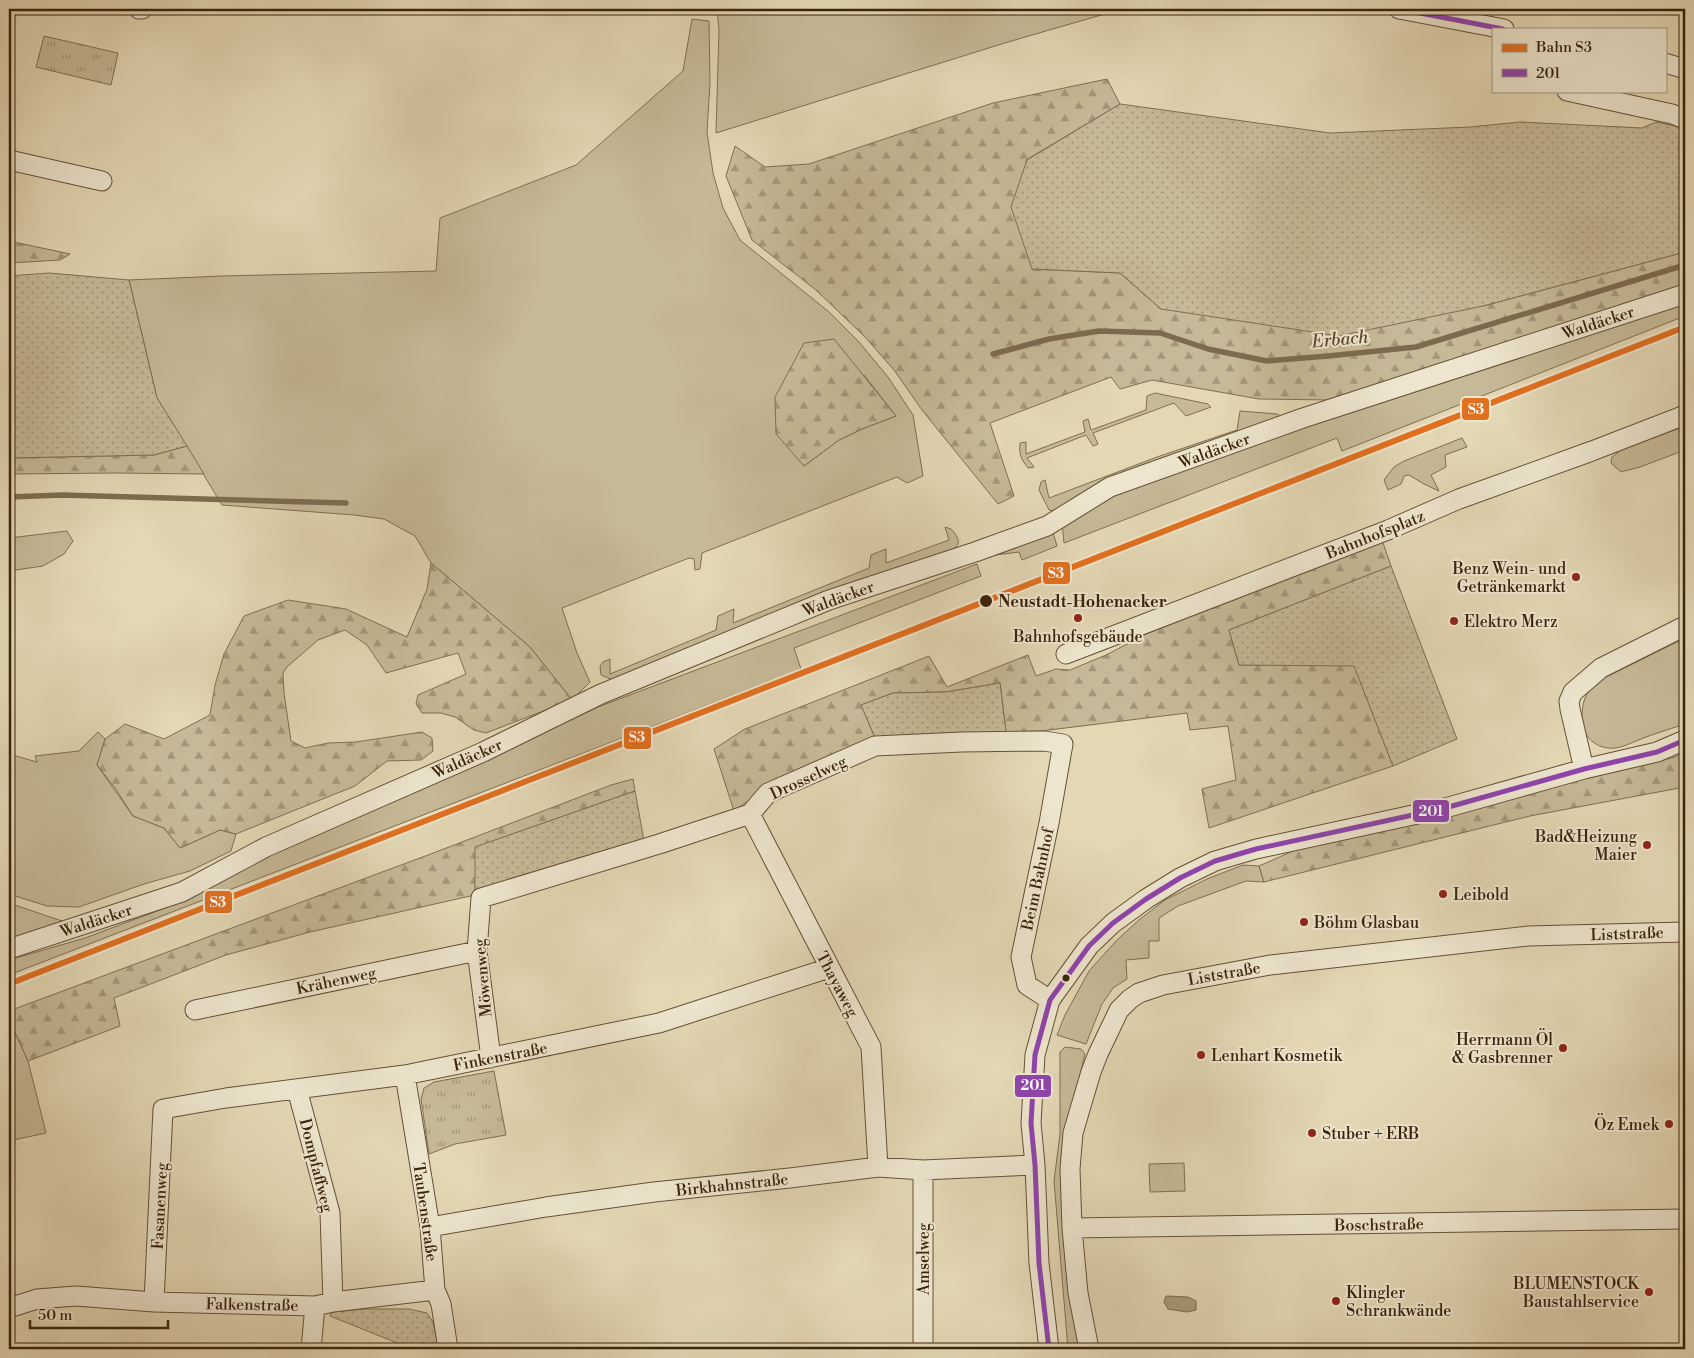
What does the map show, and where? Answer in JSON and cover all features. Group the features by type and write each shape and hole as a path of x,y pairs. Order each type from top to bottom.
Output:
{"street":[{"path":"1399,9 1499,28"},
{"path":"1666,63 1685,69"},
{"path":"1572,92 1672,114 1685,119"},
{"path":"9,160 102,182"},
{"name":"Waldäcker","path":"9,949 182,892 266,847 483,752 601,694 828,600 975,552 1047,526 1110,487 1302,418 1685,294"},
{"name":"Bahnhofsplatz","path":"1066,654 1388,530 1459,499 1685,415"},
{"path":"1584,769 1570,709 1569,701 1573,692 1601,668 1685,626"},
{"path":"1049,1349 1039,1263 1035,1165 1031,1123 1035,1055 1050,1000 1090,946 1113,924 1146,899 1180,878 1215,861 1256,849 1445,808 1584,769 1657,752 1685,740"},
{"name":"Drosselweg","path":"750,814 768,792 875,746 1026,741 1063,744"},
{"name":"Beim Bahnhof","path":"1050,1000 1027,985 1021,957 1049,823 1063,744"},
{"name":"Möwenweg","path":"491,1058 477,951 481,898 659,844 750,814"},
{"name":"Thayaweg","path":"750,814 871,1047 878,1167"},
{"name":"Liststraße","path":"1089,1349 1078,1293 1072,1228 1070,1169 1073,1133 1094,1063 1119,1010 1130,999 1139,993 1163,985 1196,978 1270,965 1358,954 1528,936 1685,932"},
{"name":"Krähenweg","path":"195,1010 477,951"},
{"name":"Finkenstraße","path":"163,1110 226,1098 405,1075 659,1023 829,968"},
{"name":"Taubenstraße","path":"405,1075 430,1227 435,1290 441,1304 448,1349"},
{"name":"Dompfaffweg","path":"297,1089 330,1212 324,1304 311,1349"},
{"name":"Fasanenweg","path":"154,1302 163,1110"},
{"name":"Birkhahnstraße","path":"430,1227 546,1207 654,1192 878,1167 922,1170 1035,1165"},
{"name":"Amselweg","path":"922,1170 923,1349"},
{"name":"Boschstraße","path":"1072,1228 1685,1219"},
{"name":"Falkenstraße","path":"9,1308 36,1299 76,1296 154,1302 324,1304 435,1290"}],"green space":[{"path":"717,9 1114,9 1115,11 1008,42 716,133 719,30"},
{"path":"692,19 709,21 710,83 707,132 713,173 723,208 740,240 829,312 859,342 888,377 913,415 923,476 907,483 897,477 702,553 700,569 695,570 694,559 689,558 562,608 577,653 590,682 572,700 530,647 431,563 415,536 384,519 222,505 157,398 129,280 436,271 440,218 576,165 683,71","holes":["864,375 896,416 839,440 804,466"]},
{"path":"44,36 118,53 111,85 36,67"},
{"path":"1107,79 1120,104 1026,160 1032,269 1120,273 1161,309 1483,306 1685,252 1685,289 1330,400 1259,399 1152,380 1120,389 1111,377 990,423 1014,496 998,504 922,410 894,370 865,337 816,290 752,240 726,176 735,146 765,167 809,164 993,103"},
{"path":"1120,104 1330,133 1470,127 1520,122 1642,128 1656,122 1685,128 1685,252 1483,306 1339,336 1161,309 1120,273 1032,269 1011,207 1027,160"},
{"path":"9,241 70,254 60,260 9,263"},
{"path":"49,273 129,280 157,398 187,446 154,455 9,458 9,276"},
{"path":"1685,298 1685,316 1342,451 1337,438 1064,543 1062,522 1100,502 1139,486 1340,413"},
{"path":"834,339 896,416 839,440 804,466 776,434 775,397 804,343"},
{"path":"1155,393 1208,404 1211,407 1186,416 1174,403 1093,433 1098,444 1093,446 1086,435 1027,458 1034,467 1028,468 1022,459 1020,443 1026,442 1026,454 1085,432 1083,421 1088,419 1091,430 1146,410 1147,396"},
{"path":"1240,411 1277,414 1280,416 1056,511 1049,510 1039,490 1041,482 1045,480 1049,498 1157,457 1237,430"},
{"path":"1685,426 1685,450 1621,472 1611,463 1612,457 1621,450"},
{"path":"1462,438 1467,447 1445,455 1446,467 1431,475 1439,491 1409,475 1404,476 1401,484 1388,490 1384,480 1394,467 1404,461"},
{"path":"187,446 204,474 9,474 9,458 154,455"},
{"path":"945,527 951,529 958,539 958,545 953,549 816,597 613,680 601,675 600,666 603,662 610,659 610,674 716,630 718,616 734,609 733,623 869,568 871,555 886,549 886,563 949,540"},
{"path":"1052,529 1057,546 1022,560 1019,552 988,556"},
{"path":"67,531 73,541 64,554 43,566 9,571 9,538"},
{"path":"1382,540 1391,566 1229,630 1239,665 1354,665 1393,766 1209,828 1202,789 1236,780 1228,726 1190,730 1187,713 1041,731 1006,732 1000,683 946,692 893,693 861,705 876,740 776,781 734,811 714,749 745,729 929,656 947,687 1028,655 1036,676 1056,669 1070,670 1106,655 1146,634"},
{"path":"431,563 530,647 572,700 486,733 474,730 455,717 441,713 422,713 416,704 418,695 466,674 458,653 386,673 367,645 345,630 318,640 287,667 283,673 291,741 305,748 328,743 356,742 422,732 432,738 433,751 421,760 387,761 355,786 236,834 220,830 180,848 164,828 133,816 97,765 105,739 125,724 164,739 210,715 215,685 224,654 244,616 288,600 346,609 407,637 427,589"},
{"path":"977,564 981,576 794,648 801,669 9,975 9,960 85,938 181,902 266,856 507,750 598,707"},
{"path":"1391,566 1457,739 1393,766 1354,666 1239,665 1229,630"},
{"path":"1685,638 1685,724 1625,746 1608,748 1592,741 1585,731 1582,713 1585,698 1594,685 1598,681"},
{"path":"1000,683 1006,732 938,734 876,740 861,705 893,693 946,692"},
{"path":"98,732 105,739 97,765 133,816 164,828 180,848 220,830 236,834 231,851 190,871 144,884 79,907 47,906 9,894 9,754 37,762 35,756 79,751"},
{"path":"1685,752 1685,787 1530,816 1264,882 1259,866 1300,848 1675,757"},
{"path":"633,779 635,791 476,847 475,895 310,932 226,955 114,998 120,1026 28,1061 9,1019 9,1011 611,785"},
{"path":"635,791 644,841 475,895 475,847"},
{"path":"1243,865 1259,866 1264,882 1246,881 1178,906 1159,918 1159,941 1149,941 1149,958 1126,960 1127,979 1113,988 1102,1004 1086,1044 1057,1035 1065,1015 1089,971 1116,941 1140,919 1165,900 1207,879"},
{"path":"9,903 65,922 9,940"},
{"path":"9,1019 28,1061 46,1133 9,1141"},
{"path":"1065,1047 1081,1049 1085,1054 1068,1124 1084,1349 1068,1349 1054,1181 1060,1134 1060,1052"},
{"path":"494,1071 506,1135 455,1144 429,1154 421,1099 424,1088 434,1082"},
{"path":"1184,1163 1185,1191 1150,1192 1149,1164"},
{"path":"366,1309 409,1309 427,1313 433,1322 439,1349 412,1349 330,1316 331,1312"}],"shaded area":[{"path":"1166,1296 1188,1297 1196,1301 1196,1310 1187,1312 1168,1309 1164,1302"}],"waterway":[{"name":"Erbach","path":"993,354 1049,339 1099,331 1160,333 1208,349 1267,361 1416,347 1685,265"},
{"path":"9,497 62,495 346,503"}],"rail line":[{"name":"S3","path":"9,984 1685,327"}],"transit line":[{"name":"201","path":"1399,9 1498,28"},
{"name":"201","path":"1049,1349 1039,1263 1035,1165 1031,1123 1035,1055 1050,1000 1089,946 1113,923 1146,899 1180,878 1215,861 1256,849 1445,808 1584,769 1657,752 1685,740"}],"place":[{"name":"Benz Wein- und Getränkemarkt","path":"1576,577"},
{"name":"Neustadt-Hohenacker","path":"986,601"},
{"name":"Bahnhofsgebäude","path":"1078,618"},
{"name":"Elektro Merz","path":"1454,621"},
{"name":"Bad&Heizung Maier","path":"1647,845"},
{"name":"Leibold","path":"1443,894"},
{"name":"Böhm Glasbau","path":"1304,922"},
{"name":"Herrmann Öl & Gasbrenner","path":"1563,1048"},
{"name":"Lenhart Kosmetik","path":"1201,1055"},
{"name":"Öz Emek","path":"1669,1124"},
{"name":"Stuber + ERB","path":"1312,1133"},
{"name":"BLUMENSTOCK Baustahlservice","path":"1649,1292"},
{"name":"Klingler Schrankwände","path":"1336,1301"}]}
